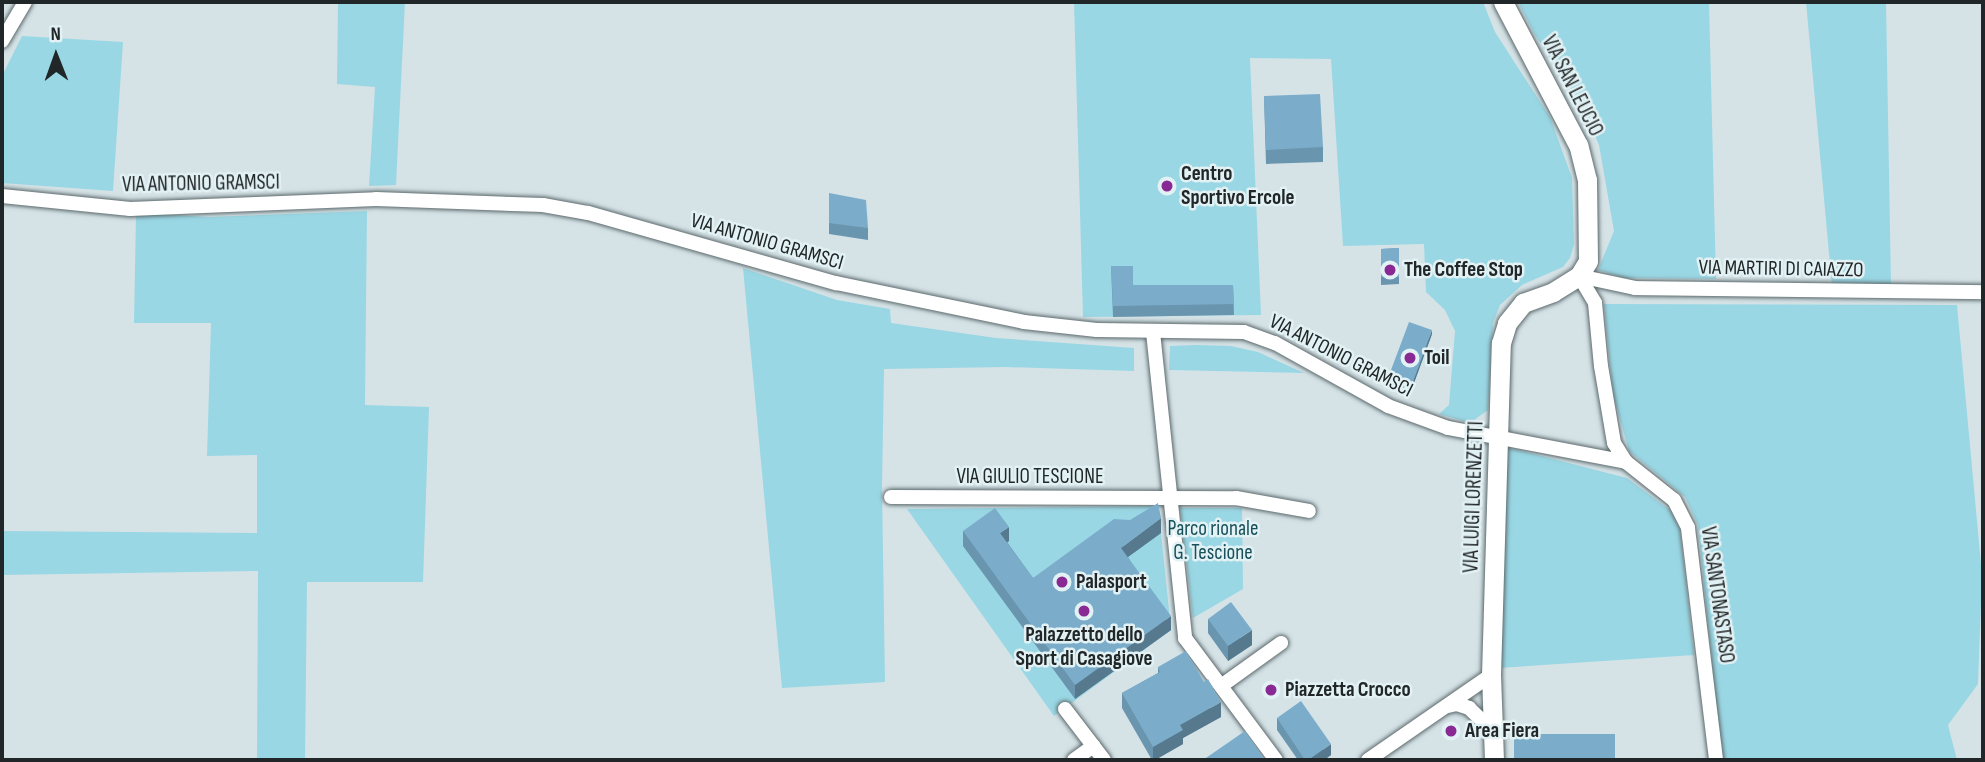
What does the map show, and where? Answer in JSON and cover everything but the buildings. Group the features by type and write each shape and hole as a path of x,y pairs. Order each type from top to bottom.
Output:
{"street":[{"path":"2,41 25,2"},
{"name":"VIA SAN LEUCIO","path":"1503,2 1578,145 1587,180 1588,261 1579,276"},
{"name":"VIA ANTONIO GRAMSCI","path":"2,195 130,209 376,199 543,205 588,213 836,283 1024,322 1153,332 1244,331 1275,343 1388,406 1448,428 1498,439"},
{"name":"VIA MARTIRI DI CAIAZZO","path":"1579,276 1635,288 1983,292"},
{"name":"VIA LUIGI LORENZETTI","path":"1494,760 1491,675 1502,343 1507,323 1522,303 1553,292 1579,276"},
{"name":"VIA SANTONASTASO","path":"1579,276 1595,303 1601,366 1614,443 1626,463 1674,500 1688,528 1716,760"},
{"path":"1153,332 1185,638 1276,760"},
{"name":"VIA SANTONASTASO","path":"1498,439 1626,463"},
{"name":"VIA GIULIO TESCIONE","path":"891,497 1236,498 1309,511"},
{"path":"1221,686 1281,643"},
{"path":"1368,760 1491,675"},
{"path":"1446,707 1457,704 1469,708 1493,731"},
{"path":"1065,709 1104,760"},
{"path":"1074,760 1093,746"}],"green space":[{"path":"338,2 405,2 396,185 369,186 375,87 337,84"},
{"path":"1074,2 1483,2 1495,32 1550,117 1572,178 1574,244 1570,258 1563,267 1522,285 1500,305 1493,323 1488,410 1470,423 1439,414 1449,405 1455,331 1445,310 1426,292 1424,244 1343,246 1331,59 1250,58 1261,315 1083,317"},
{"path":"1518,2 1709,2 1716,279 1624,278 1598,270 1614,231 1599,145 1582,105 1535,35"},
{"path":"1806,2 1886,2 1891,286 1832,286"},
{"path":"22,36 123,42 113,191 2,183 2,76"},
{"path":"367,211 365,405 429,407 423,582 307,582 305,760 257,760 258,571 2,575 2,531 257,533 257,455 207,456 211,323 134,323 136,213 209,217"},
{"path":"743,268 837,300 890,309 891,323 996,338 1134,348 1134,371 1005,367 884,369 882,487 885,682 782,688"},
{"path":"1604,304 1957,305 1982,575 1978,684 1948,725 1957,760 1722,760 1698,525 1685,497 1629,451 1613,395"},
{"path":"1170,346 1231,346 1258,352 1304,373 1169,370"},
{"path":"1506,447 1627,478 1671,511 1680,529 1694,655 1499,668"},
{"name":"Palasport","path":"1156,506 1171,630 1054,716 907,509"},
{"name":"Parco rionale G. Tescione","path":"1180,508 1242,508 1243,589 1193,618"}],"place":[{"name":"Centro Sportivo Ercole","path":"1167,186"},
{"name":"The Coffee Stop","path":"1390,270"},
{"name":"Toil","path":"1410,358"},
{"name":"Palasport","path":"1062,582"},
{"name":"Palazzetto dello Sport di Casagiove","path":"1084,611"},
{"name":"Piazzetta Crocco","path":"1271,690"},
{"name":"Area Fiera","path":"1451,731"}]}
